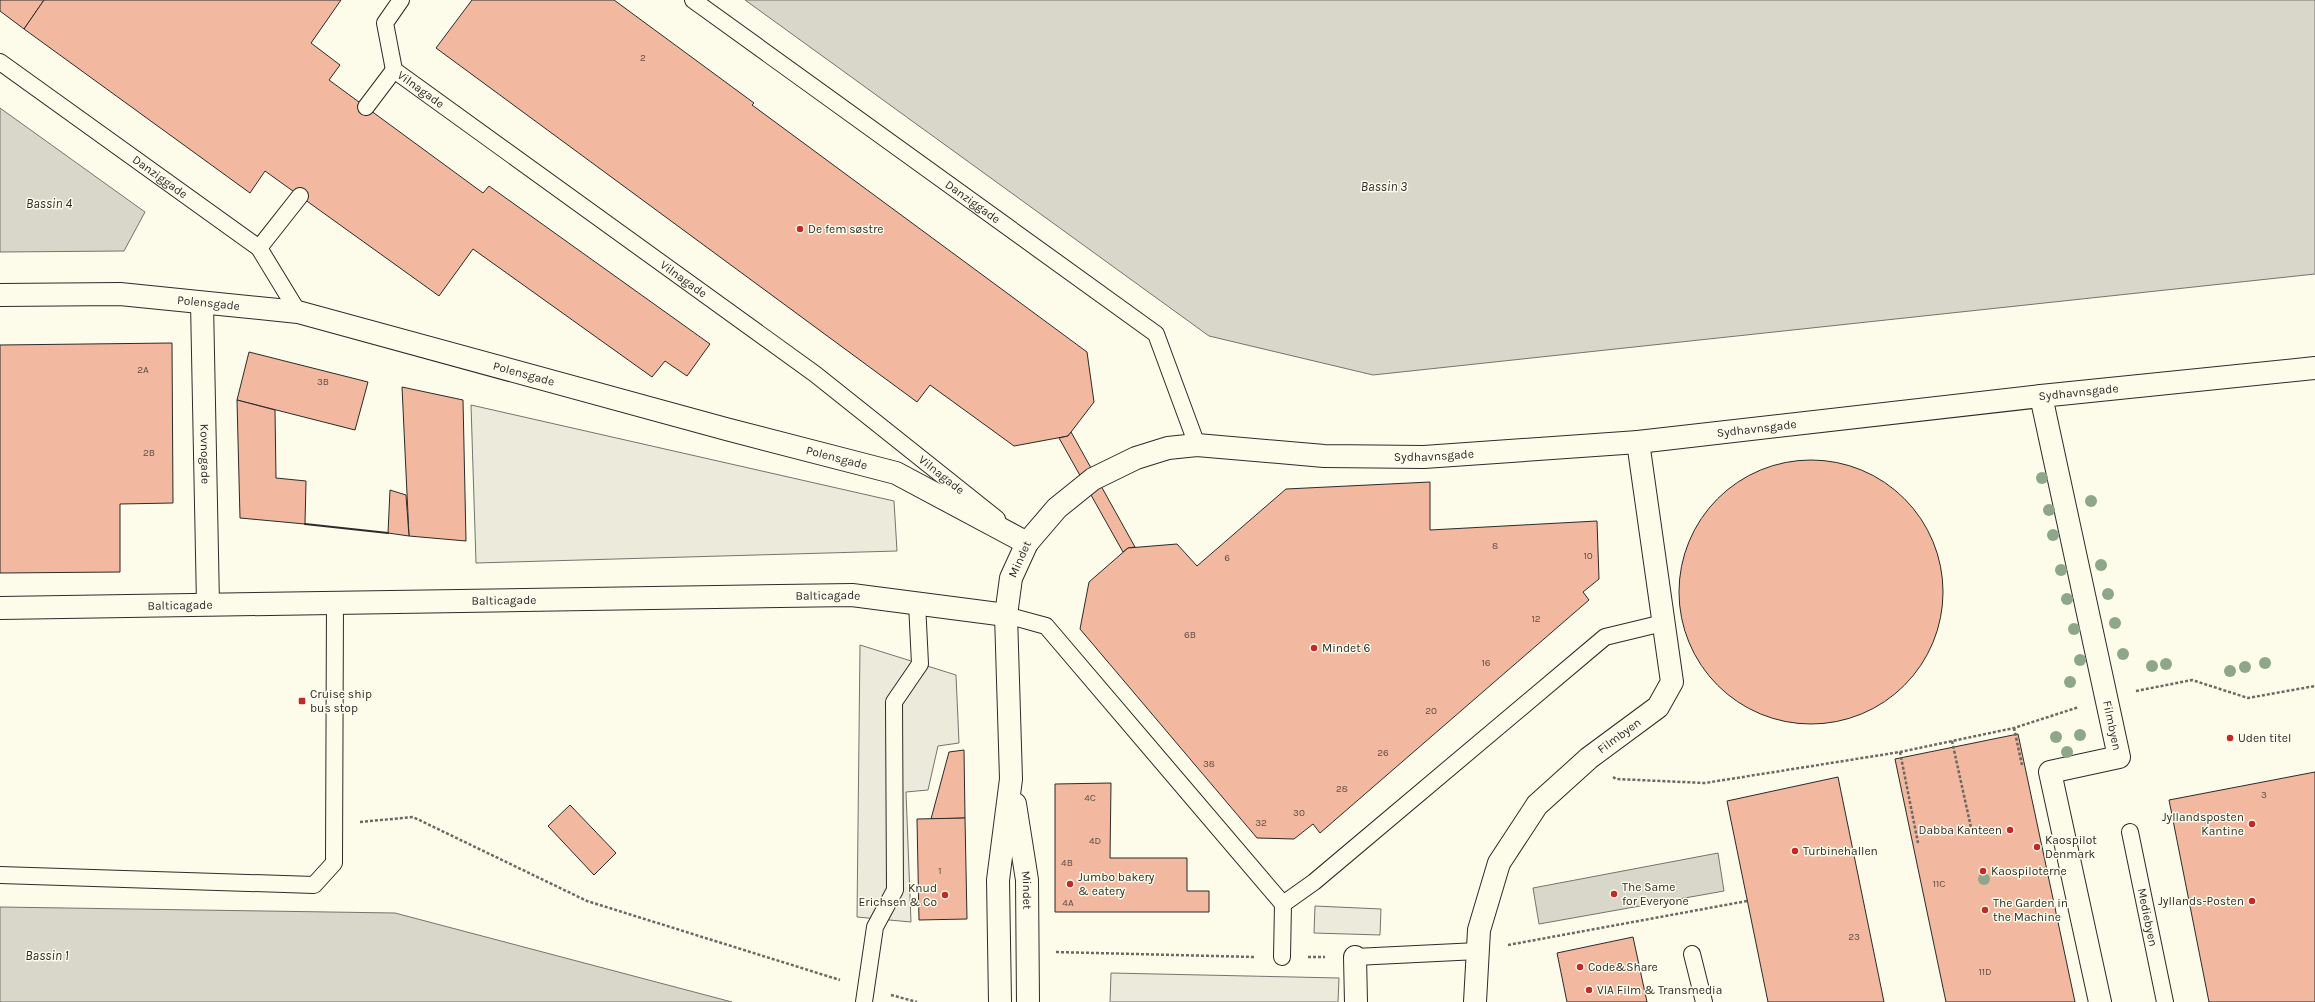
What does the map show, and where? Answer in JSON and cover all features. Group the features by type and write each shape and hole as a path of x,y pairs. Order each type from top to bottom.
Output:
{"street":[{"name":"Polensgade","path":"0,295 120,294 298,312 726,429 896,473 1026,543"},
{"name":"Kovnogade","path":"202,303 208,604"},
{"name":"Sydhavnsgade","path":"1197,445 1324,456 1424,457 1638,442 2041,396 2315,368"},
{"name":"Filmbyen","path":"2041,396 2119,757 2050,772 2100,1002"},
{"name":"Filmbyen","path":"1476,1002 1479,930 1499,863 1538,805 1589,758 1658,707 1672,682 1638,442"},
{"name":"Mindet","path":"1028,1002 1029,946 1027,880 1011,779 1006,615 1011,578 1026,543 1056,508 1092,479 1136,458 1168,448 1197,445"},
{"name":"Balticagade","path":"0,608 852,595 1006,615"},
{"name":"Mindet","path":"1000,1002 998,880 1011,779"},
{"path":"1355,957 1356,1002"}],"lane":[{"name":"Vilnagade","path":"401,0 385,23 394,70 815,374 1026,543"},
{"name":"Danziggade","path":"693,0 1156,334 1197,445"},
{"name":"Danziggade","path":"0,62 259,248 298,312"},
{"path":"366,107 394,70"},
{"path":"259,248 300,196"},
{"path":"0,875 314,885 334,863 335,602"},
{"path":"865,995 875,927 895,890 894,702 920,664 916,603"},
{"path":"1006,615 1046,626 1283,904 1282,957"},
{"path":"1283,904 1314,882 1605,637 1663,623"},
{"name":"Mediebyen","path":"2130,832 2165,1002"},
{"path":"1355,957 1478,951"},
{"path":"1692,954 1704,1002"}],"path":[{"path":"1589,758 1616,779 1705,783 1900,752 2014,728 2106,698 2192,680 2248,698 2315,686"},
{"path":"2014,728 2015,734"},
{"path":"1952,741 1972,832"},
{"path":"1900,752 1918,843"},
{"path":"334,824 412,817 587,902 865,995 917,1002"},
{"path":"1478,951 1747,901"},
{"path":"1029,946 1064,954 1355,957"}],"shaded area":[{"path":"471,405 894,501 897,551 476,563"},
{"path":"860,645 956,675 959,743 938,746 928,790 906,792 911,922 857,917"},
{"path":"1315,906 1381,909 1380,935 1314,933"},
{"path":"1111,973 1339,978 1338,1002 1110,1002"}],"water":[{"name":"Bassin 3","path":"745,0 2315,0 2315,274 1373,375 1209,336"},
{"name":"Bassin 4","path":"0,108 145,212 124,251 0,252"},
{"path":"1718,853 1724,891 1539,924 1533,888"},
{"name":"Bassin 1","path":"0,907 395,913 732,1002 0,1002"}],"building":[{"path":"0,0 44,0 24,29 0,11"},
{"path":"44,0 341,0 311,43 340,65 329,80 483,193 489,186 710,344 687,376 665,361 652,377 473,249 439,296 265,171 250,193 24,29"},
{"name":"De fem søstre","path":"472,0 614,0 754,103 752,105 1087,352 1094,402 1068,436 1014,446 930,385 917,402 436,48"},
{"path":"172,343 173,503 120,504 120,572 0,573 0,345"},
{"path":"249,352 368,382 355,430 237,400"},
{"path":"402,387 463,400 466,541 409,536"},
{"path":"237,400 275,410 276,478 306,481 305,524 240,518"},
{"path":"1071,432 1135,547 1128,548 1123,552 1059,438 1068,436"},
{"path":"1798,460 1824,460 1849,465 1873,475 1885,482 1905,498 1921,518 1933,541 1941,566 1943,592 1941,618 1933,643 1921,666 1905,686 1885,702 1873,709 1849,719 1824,724 1798,724 1773,719 1749,709 1737,702 1717,686 1701,666 1694,654 1684,630 1679,605 1679,579 1684,554 1694,530 1701,518 1717,498 1737,482 1749,475 1773,465"},
{"name":"Mindet 6","path":"1430,482 1430,530 1597,521 1599,579 1583,592 1589,600 1320,833 1313,824 1294,839 1257,838 1080,629 1089,582 1128,548 1177,544 1197,566 1286,489"},
{"path":"390,490 406,495 409,536 388,533"},
{"name":"Kaospiloterne","path":"2018,734 2075,1002 1946,1002 1895,759"},
{"path":"964,750 965,818 931,819 949,752"},
{"name":"Jyllands-Posten","path":"2315,772 2315,1002 2209,1002 2169,800"},
{"name":"Turbinehallen","path":"1838,777 1884,1002 1768,1002 1727,801"},
{"path":"1111,783 1110,858 1187,858 1187,891 1209,891 1209,912 1055,912 1055,784"},
{"path":"570,805 616,853 594,875 548,826"},
{"path":"965,818 967,919 919,920 917,819"},
{"path":"1633,937 1647,1002 1567,1002 1557,953"}],"wall":[{"path":"305,524 388,533"}],"place":[{"name":"De fem søstre","path":"800,229"},
{"name":"Mindet 6","path":"1314,648"},
{"name":"Cruise ship bus stop","path":"302,701"},
{"name":"Uden titel","path":"2230,738"},
{"name":"Jyllandsposten Kantine","path":"2252,824"},
{"name":"Dabba Kanteen","path":"2010,830"},
{"name":"Kaospilot Denmark","path":"2037,847"},
{"name":"Turbinehallen","path":"1795,851"},
{"name":"Kaospiloterne","path":"1983,871"},
{"name":"Jumbo bakery & eatery","path":"1070,884"},
{"name":"The Same for Everyone","path":"1614,894"},
{"name":"Knud Erichsen & Co","path":"945,895"},
{"name":"Jyllands-Posten","path":"2252,901"},
{"name":"The Garden in the Machine","path":"1985,910"},
{"name":"Code&Share","path":"1580,967"},
{"name":"VIA Film & Transmedia","path":"1589,990"}]}
